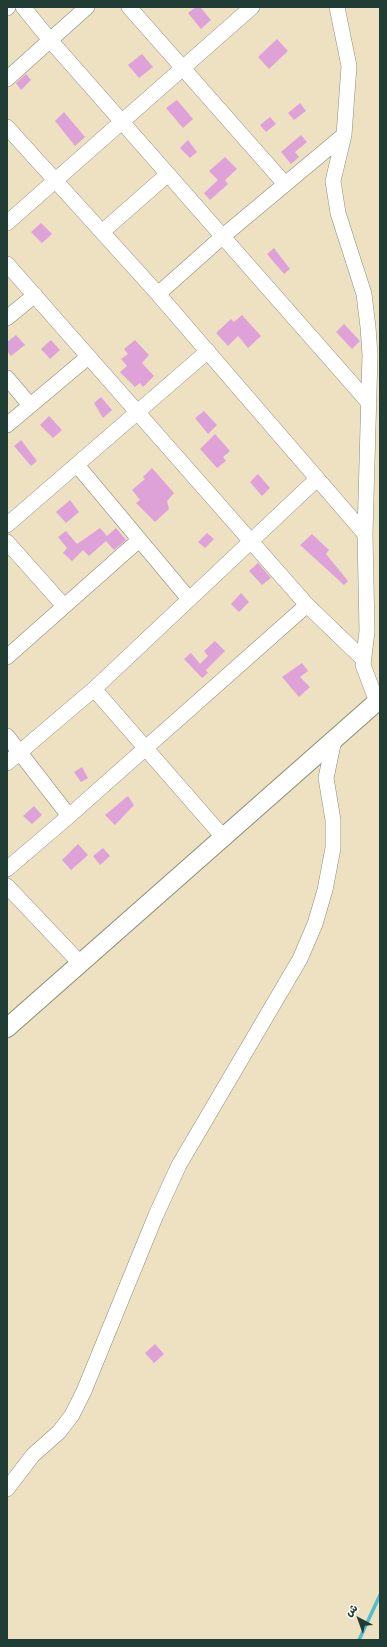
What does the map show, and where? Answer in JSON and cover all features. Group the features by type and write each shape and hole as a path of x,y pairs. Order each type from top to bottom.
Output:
{"main road":[{"path":"7,1028 224,838 378,700"}],"street":[{"path":"23,7 50,40 368,403"},
{"path":"7,79 87,7"},
{"path":"129,7 181,68 285,184"},
{"path":"7,223 252,7"},
{"path":"337,7 349,66 344,136 333,181 338,212 364,294 370,355 365,534 367,631 362,658 364,671 378,700"},
{"path":"7,127 158,294 365,534"},
{"path":"158,294 222,237 344,136"},
{"path":"102,232 168,174"},
{"path":"7,264 306,605 362,658"},
{"path":"7,318 34,295"},
{"path":"7,525 208,351"},
{"path":"7,425 88,356"},
{"path":"7,378 30,404"},
{"path":"77,465 189,599"},
{"path":"7,763 94,689 318,479"},
{"path":"7,657 139,540"},
{"path":"7,542 64,606"},
{"path":"7,869 69,816 306,605"},
{"path":"94,689 224,838"},
{"path":"7,736 69,816"},
{"path":"7,1489 33,1455 59,1432 72,1415 87,1384 156,1214 179,1165 300,959 315,924 325,890 333,848 333,820 326,778 334,740"},
{"path":"7,886 80,963"}],"building":[{"path":"196,7 200,7 211,20 201,29 188,13"},
{"path":"277,39 288,51 269,69 258,57"},
{"path":"142,54 153,67 139,78 128,65"},
{"path":"26,74 31,80 21,90 16,83"},
{"path":"177,100 193,119 183,128 166,108"},
{"path":"300,103 306,111 294,120 288,113"},
{"path":"64,112 85,137 75,146 55,121"},
{"path":"270,117 276,124 266,132 260,125"},
{"path":"301,135 307,142 295,152 299,157 291,164 281,152"},
{"path":"188,140 197,152 190,158 180,148"},
{"path":"225,157 237,169 225,180 228,184 210,200 204,193 218,180 209,171"},
{"path":"41,223 52,234 42,243 31,232"},
{"path":"274,248 290,269 284,274 267,254"},
{"path":"242,315 261,336 248,348 238,336 228,346 216,333 231,319 234,322"},
{"path":"344,324 360,341 352,349 336,332"},
{"path":"16,335 25,345 11,356 7,351 7,342"},
{"path":"51,340 60,350 50,359 41,349"},
{"path":"135,340 149,355 142,363 154,376 143,387 140,383 135,387 120,372 127,366 121,359 128,354 124,349"},
{"path":"101,397 112,410 103,418 94,403"},
{"path":"204,411 217,425 208,434 195,418"},
{"path":"49,416 62,430 53,438 40,425"},
{"path":"215,434 230,451 223,457 226,461 217,468 200,449"},
{"path":"21,440 37,461 31,466 14,446"},
{"path":"152,468 174,493 167,501 169,509 155,522 136,503 140,500 132,490 145,479 143,477"},
{"path":"258,474 270,488 262,496 250,482"},
{"path":"70,500 79,512 66,523 56,512"},
{"path":"100,528 107,536 116,528 126,540 114,550 106,541 89,556 83,550 72,561 63,553 67,548 58,537 66,531 77,544"},
{"path":"207,533 214,539 205,548 198,542"},
{"path":"312,534 329,550 326,554 348,581 344,585 300,545"},
{"path":"258,563 271,578 262,585 249,571"},
{"path":"241,593 249,602 239,612 231,604"},
{"path":"215,641 225,651 206,670 208,673 202,678 184,659 191,653 200,664 208,656 204,651"},
{"path":"302,663 308,671 300,677 310,687 299,697 282,677"},
{"path":"82,767 88,778 81,782 74,772"},
{"path":"128,796 134,805 115,825 105,815"},
{"path":"34,806 42,815 32,824 23,816"},
{"path":"78,844 88,855 71,870 62,860"},
{"path":"103,848 110,856 100,865 93,856"},
{"path":"155,1344 164,1354 154,1363 145,1353"}],"waterway":[{"path":"359,1640 380,1595"}]}
